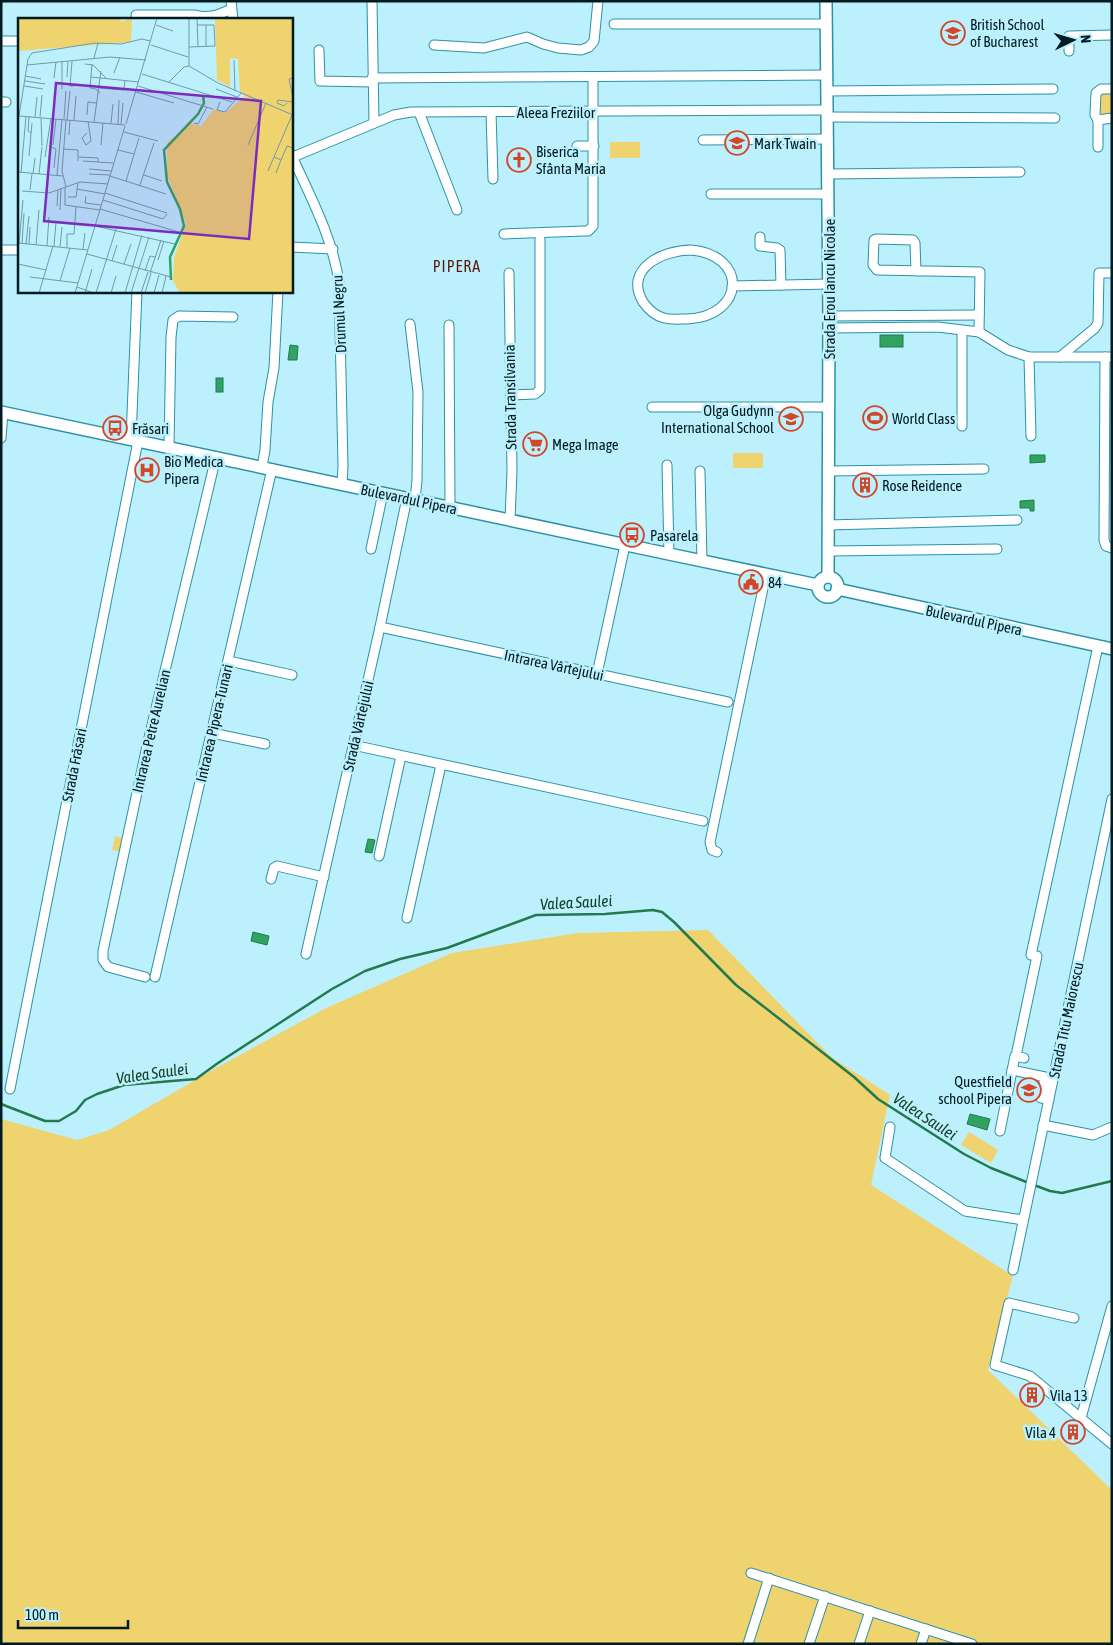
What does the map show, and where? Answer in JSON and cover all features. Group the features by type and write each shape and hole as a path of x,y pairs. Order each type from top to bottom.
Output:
{"main road":[{"name":"Strada Erou Iancu Nicolae","path":"826,1 829,284 828,577"},
{"name":"Bulevardul Pipera","path":"2,412 625,545 818,584"},
{"path":"828,577 835,581 837,589 834,595 825,597 818,591 818,584 822,579 828,577"},
{"name":"Bulevardul Pipera","path":"837,589 1112,649"}],"street":[{"path":"372,1 374,123"},
{"path":"434,45 484,48 527,37 558,48 586,49 594,41 598,1"},
{"path":"136,15 195,15 204,17 220,14 231,5"},
{"path":"231,5 233,18"},
{"path":"614,24 826,24"},
{"path":"1069,51 1069,36 1112,35"},
{"path":"1,41 18,41"},
{"path":"318,50 320,81 827,75"},
{"path":"504,234 584,231 591,228 594,222 593,78"},
{"path":"827,91 1053,89"},
{"path":"1098,147 1098,120 1095,114 1096,92 1101,89 1112,89"},
{"path":"420,112 457,210"},
{"name":"Aleea Freziilor","path":"292,155 402,113 420,112 827,114 1055,118"},
{"path":"491,112 493,179"},
{"path":"1098,120 1112,118"},
{"path":"703,140 828,139"},
{"path":"577,146 594,146"},
{"name":"Drumul Negru","path":"292,155 333,249 340,292 342,484"},
{"path":"828,174 1020,172"},
{"path":"711,194 828,194"},
{"path":"760,237 760,246 780,250 781,285"},
{"path":"916,271 915,243 913,240 876,238 874,240 873,265 877,270 916,271 980,272 979,332"},
{"path":"510,395 535,394 540,390 540,239"},
{"path":"292,247 333,249"},
{"path":"1,250 18,250"},
{"path":"691,250 707,252 721,260 729,272 732,286 728,300 718,311 700,318 674,319 659,316 645,305 638,282 644,268 655,259 672,252 691,250"},
{"name":"Strada Transilvania","path":"509,273 510,520"},
{"path":"1060,357 1096,328 1098,323 1099,273 1112,273"},
{"path":"732,286 829,284"},
{"name":"Strada Frăsari","path":"10,1089 134,440 137,292"},
{"name":"Intrarea Pipera-Tunari","path":"155,977 229,661 267,468 265,450 268,402 274,368 278,292"},
{"path":"829,322 979,315"},
{"path":"168,447 173,320 179,316 233,317"},
{"path":"829,322 938,327 979,332 1008,350 1029,357 1109,357 1104,540 1106,546 1112,548"},
{"name":"Strada Vârtejului","path":"306,954 380,627 417,480 418,392 410,324"},
{"path":"449,325 450,508"},
{"path":"962,331 962,426"},
{"path":"1029,357 1031,436"},
{"path":"652,407 829,408"},
{"path":"1,438 2,412"},
{"name":"Intrarea Petre Aurelian","path":"145,977 108,967 103,960 103,951 149,736 216,457"},
{"path":"667,465 669,554"},
{"path":"828,471 984,469"},
{"path":"700,471 702,561"},
{"path":"371,549 383,493"},
{"path":"828,524 1017,520"},
{"path":"597,674 625,545"},
{"path":"829,551 996,549"},
{"path":"718,852 712,850 710,842 766,574"},
{"name":"Intrarea Vârtejului","path":"380,627 728,702"},
{"path":"1017,1051 1034,956 1098,646"},
{"path":"229,661 292,675"},
{"path":"212,733 265,744"},
{"path":"354,745 703,821"},
{"path":"379,856 401,756"},
{"path":"407,918 441,765"},
{"name":"Strada Titu Maiorescu","path":"1013,1270 1112,799"},
{"path":"271,879 274,868 277,866 324,877"},
{"path":"1000,1131 1015,1056 1024,1058"},
{"path":"1012,1070 1045,1077 1041,1098 1049,1100"},
{"path":"1044,1125 1093,1135 1112,1127"},
{"path":"890,1127 885,1158 965,1212 1023,1220"},
{"path":"1074,1318 1009,1303 995,1365 1030,1376 1112,1444"},
{"path":"1081,1418 1112,1306"},
{"path":"751,1573 972,1644"},
{"path":"748,1644 769,1578"},
{"path":"810,1644 824,1596"},
{"path":"860,1644 870,1611"},
{"path":"922,1644 926,1629"}],"shaded area":[{"path":"1112,92 1112,115 1099,114 1098,96 1101,93"},
{"path":"610,142 640,142 640,158 610,158"},
{"path":"880,335 903,335 903,347 880,347"},
{"path":"290,345 298,346 297,360 288,360"},
{"path":"216,378 223,378 223,392 216,392"},
{"path":"733,453 763,453 763,468 733,468"},
{"path":"1030,455 1045,455 1045,462 1030,463"},
{"path":"1034,500 1034,511 1030,511 1030,508 1020,508 1020,501"},
{"path":"115,836 122,838 119,851 112,850"},
{"path":"368,839 375,840 372,853 365,852"},
{"path":"708,930 831,1057 890,1095 871,1185 1013,1276 988,1370 1112,1490 1112,1644 1,1644 1,1119 77,1140 109,1130 216,1068 326,1008 452,953 578,933"},
{"path":"253,932 269,936 267,945 251,941"},
{"path":"970,1114 990,1119 987,1130 967,1124"},
{"path":"969,1132 998,1150 991,1163 961,1145"}],"waterway":[{"name":"Valea Saulei","path":"1,1104 45,1121 59,1121 76,1111 85,1100 124,1085 196,1079 332,989 365,971 400,959 447,948 536,915 605,914 653,910 662,912 674,922 736,985 854,1077 878,1099 964,1154 991,1168 1029,1183"},
{"name":"Valea Saulei","path":"1034,1185 1062,1193 1112,1181"}],"place":[{"name":"British School of Bucharest","path":"953,33"},
{"name":"Mark Twain","path":"737,143"},
{"name":"Biserica Sfânta Maria","path":"519,160"},
{"name":"World Class","path":"875,418"},
{"name":"Olga Gudynn International School","path":"791,419"},
{"name":"Frăsari","path":"115,428"},
{"name":"Mega Image","path":"535,444"},
{"name":"Bio Medica Pipera","path":"147,470"},
{"name":"Rose Reidence","path":"865,485"},
{"name":"Pasarela","path":"632,535"},
{"name":"84","path":"751,582"},
{"name":"Questfield school Pipera","path":"1029,1090"},
{"name":"Vila 13","path":"1032,1395"},
{"name":"Vila 4","path":"1073,1432"}],"district":[{"name":"PIPERA","path":"457,266"}]}
